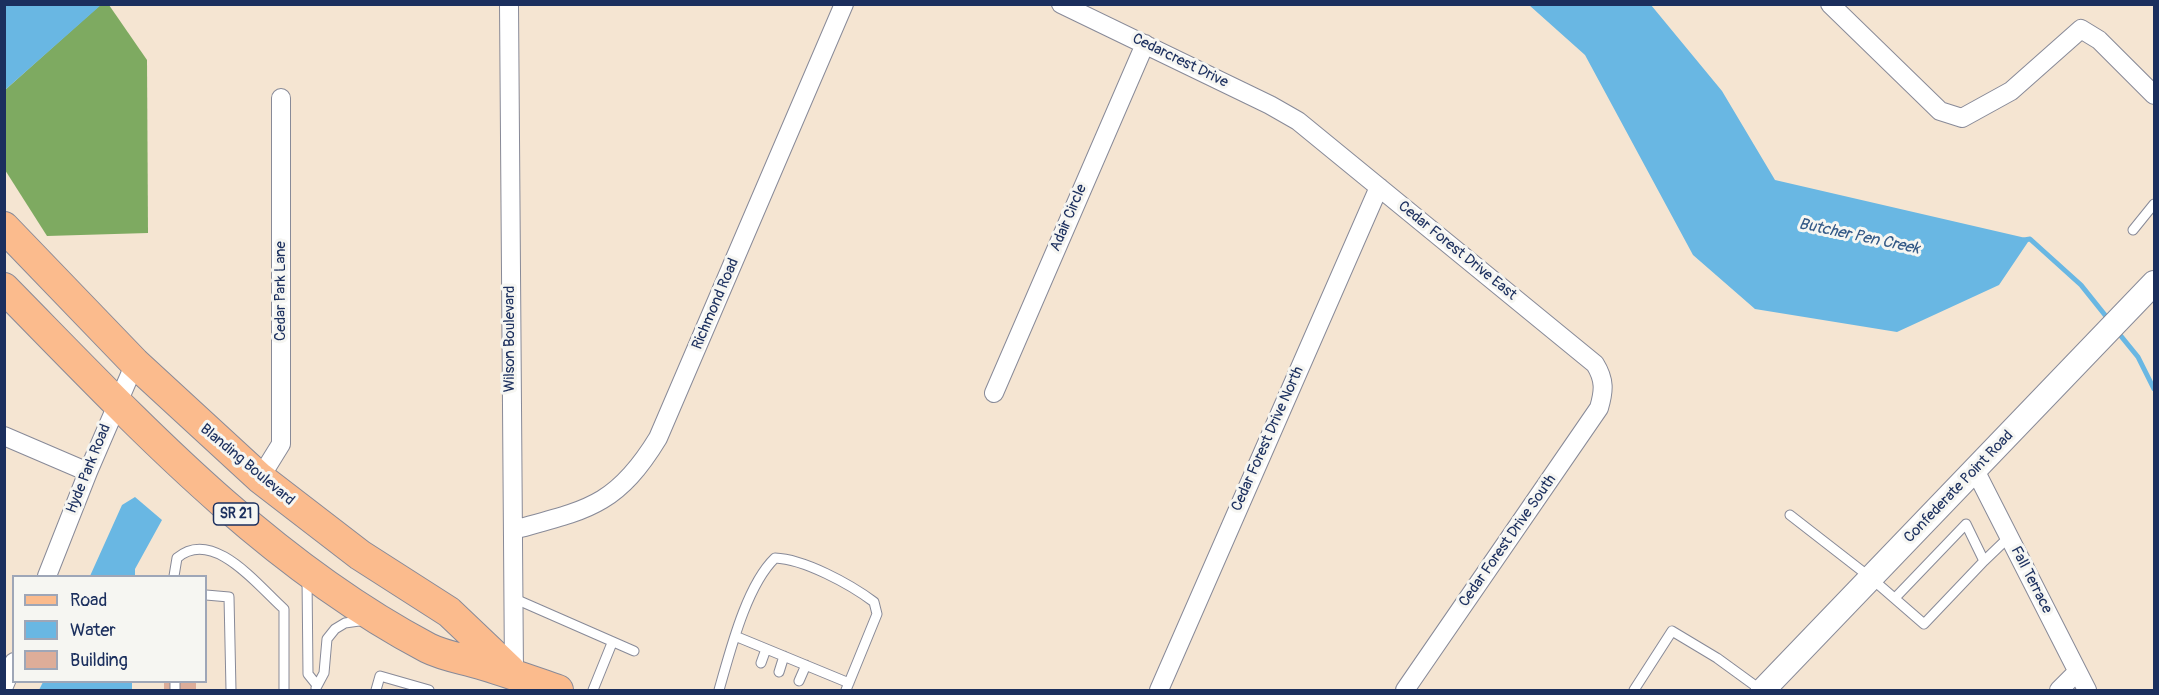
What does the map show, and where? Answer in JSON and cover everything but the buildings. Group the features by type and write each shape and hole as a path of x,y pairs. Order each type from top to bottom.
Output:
{"main road":[{"name":"Blanding Boulevard","path":"4,227 135,363 260,478 360,555 449,612 514,674"},
{"name":"Blanding Boulevard","path":"4,288 172,458 252,528 307,570 377,618 431,649 558,690"}],"street":[{"name":"Wilson Boulevard","path":"508,4 514,674"},
{"name":"Richmond Road","path":"513,530 584,511 614,492 644,461 658,438 844,4"},
{"name":"Cedarcrest Drive","path":"1061,4 1270,105 1298,122"},
{"path":"1830,4 1940,111 1962,118 2011,91 2081,29 2098,40 2154,95"},
{"name":"Adair Circle","path":"994,393 1144,44"},
{"name":"Cedar Park Lane","path":"260,478 281,444 281,98"},
{"name":"Cedar Forest Drive East","path":"1298,122 1595,364 1604,388"},
{"name":"Cedar Forest Drive North","path":"1159,690 1379,187"},
{"name":"Confederate Point Road","path":"1762,690 2154,283"},
{"name":"Hyde Park Road","path":"47,575 116,403 135,363"},
{"name":"Cedar Forest Drive South","path":"1406,690 1599,408 1604,388"},
{"path":"4,436 88,472"},
{"name":"Fall Terrace","path":"1975,470 2087,690"},
{"path":"4,686 12,667"},
{"path":"2059,690 2077,672"}],"lane":[{"path":"2133,231 2154,204"},
{"path":"1790,515 1871,578 1924,624 2009,537"},
{"path":"1894,598 1966,524 1984,561"},
{"path":"174,575 177,558 184,552 199,549 217,551 284,609 284,690"},
{"path":"719,690 735,636 764,568 774,558 791,559 862,592 874,602 877,614 848,686 806,665 735,636"},
{"path":"307,570 308,674 316,687 324,673 327,639 335,629 345,623 377,618"},
{"path":"207,595 229,597 231,690"},
{"path":"513,598 634,651"},
{"path":"1634,690 1672,632 1717,658 1762,690"},
{"path":"593,690 612,643"},
{"path":"761,663 766,649"},
{"path":"778,672 784,656"},
{"path":"799,681 806,665"},
{"path":"376,690 380,676 429,690"}],"green space":[{"path":"101,4 109,5 147,60 148,233 47,236 5,170 5,90"}],"water":[{"path":"5,4 101,4 101,5 5,90"},
{"path":"1529,5 1651,5 1722,91 1775,180 2030,239 1999,285 1897,332 1755,309 1693,255 1585,55"},
{"path":"135,497 162,520 135,569 135,575 90,575 122,505"},
{"path":"42,683 132,683 132,690 39,690"}],"waterway":[{"name":"Butcher Pen Creek","path":"2024,240 2030,239 2081,285 2109,320"},
{"name":"Butcher Pen Creek","path":"2116,330 2138,357 2154,389"}]}
